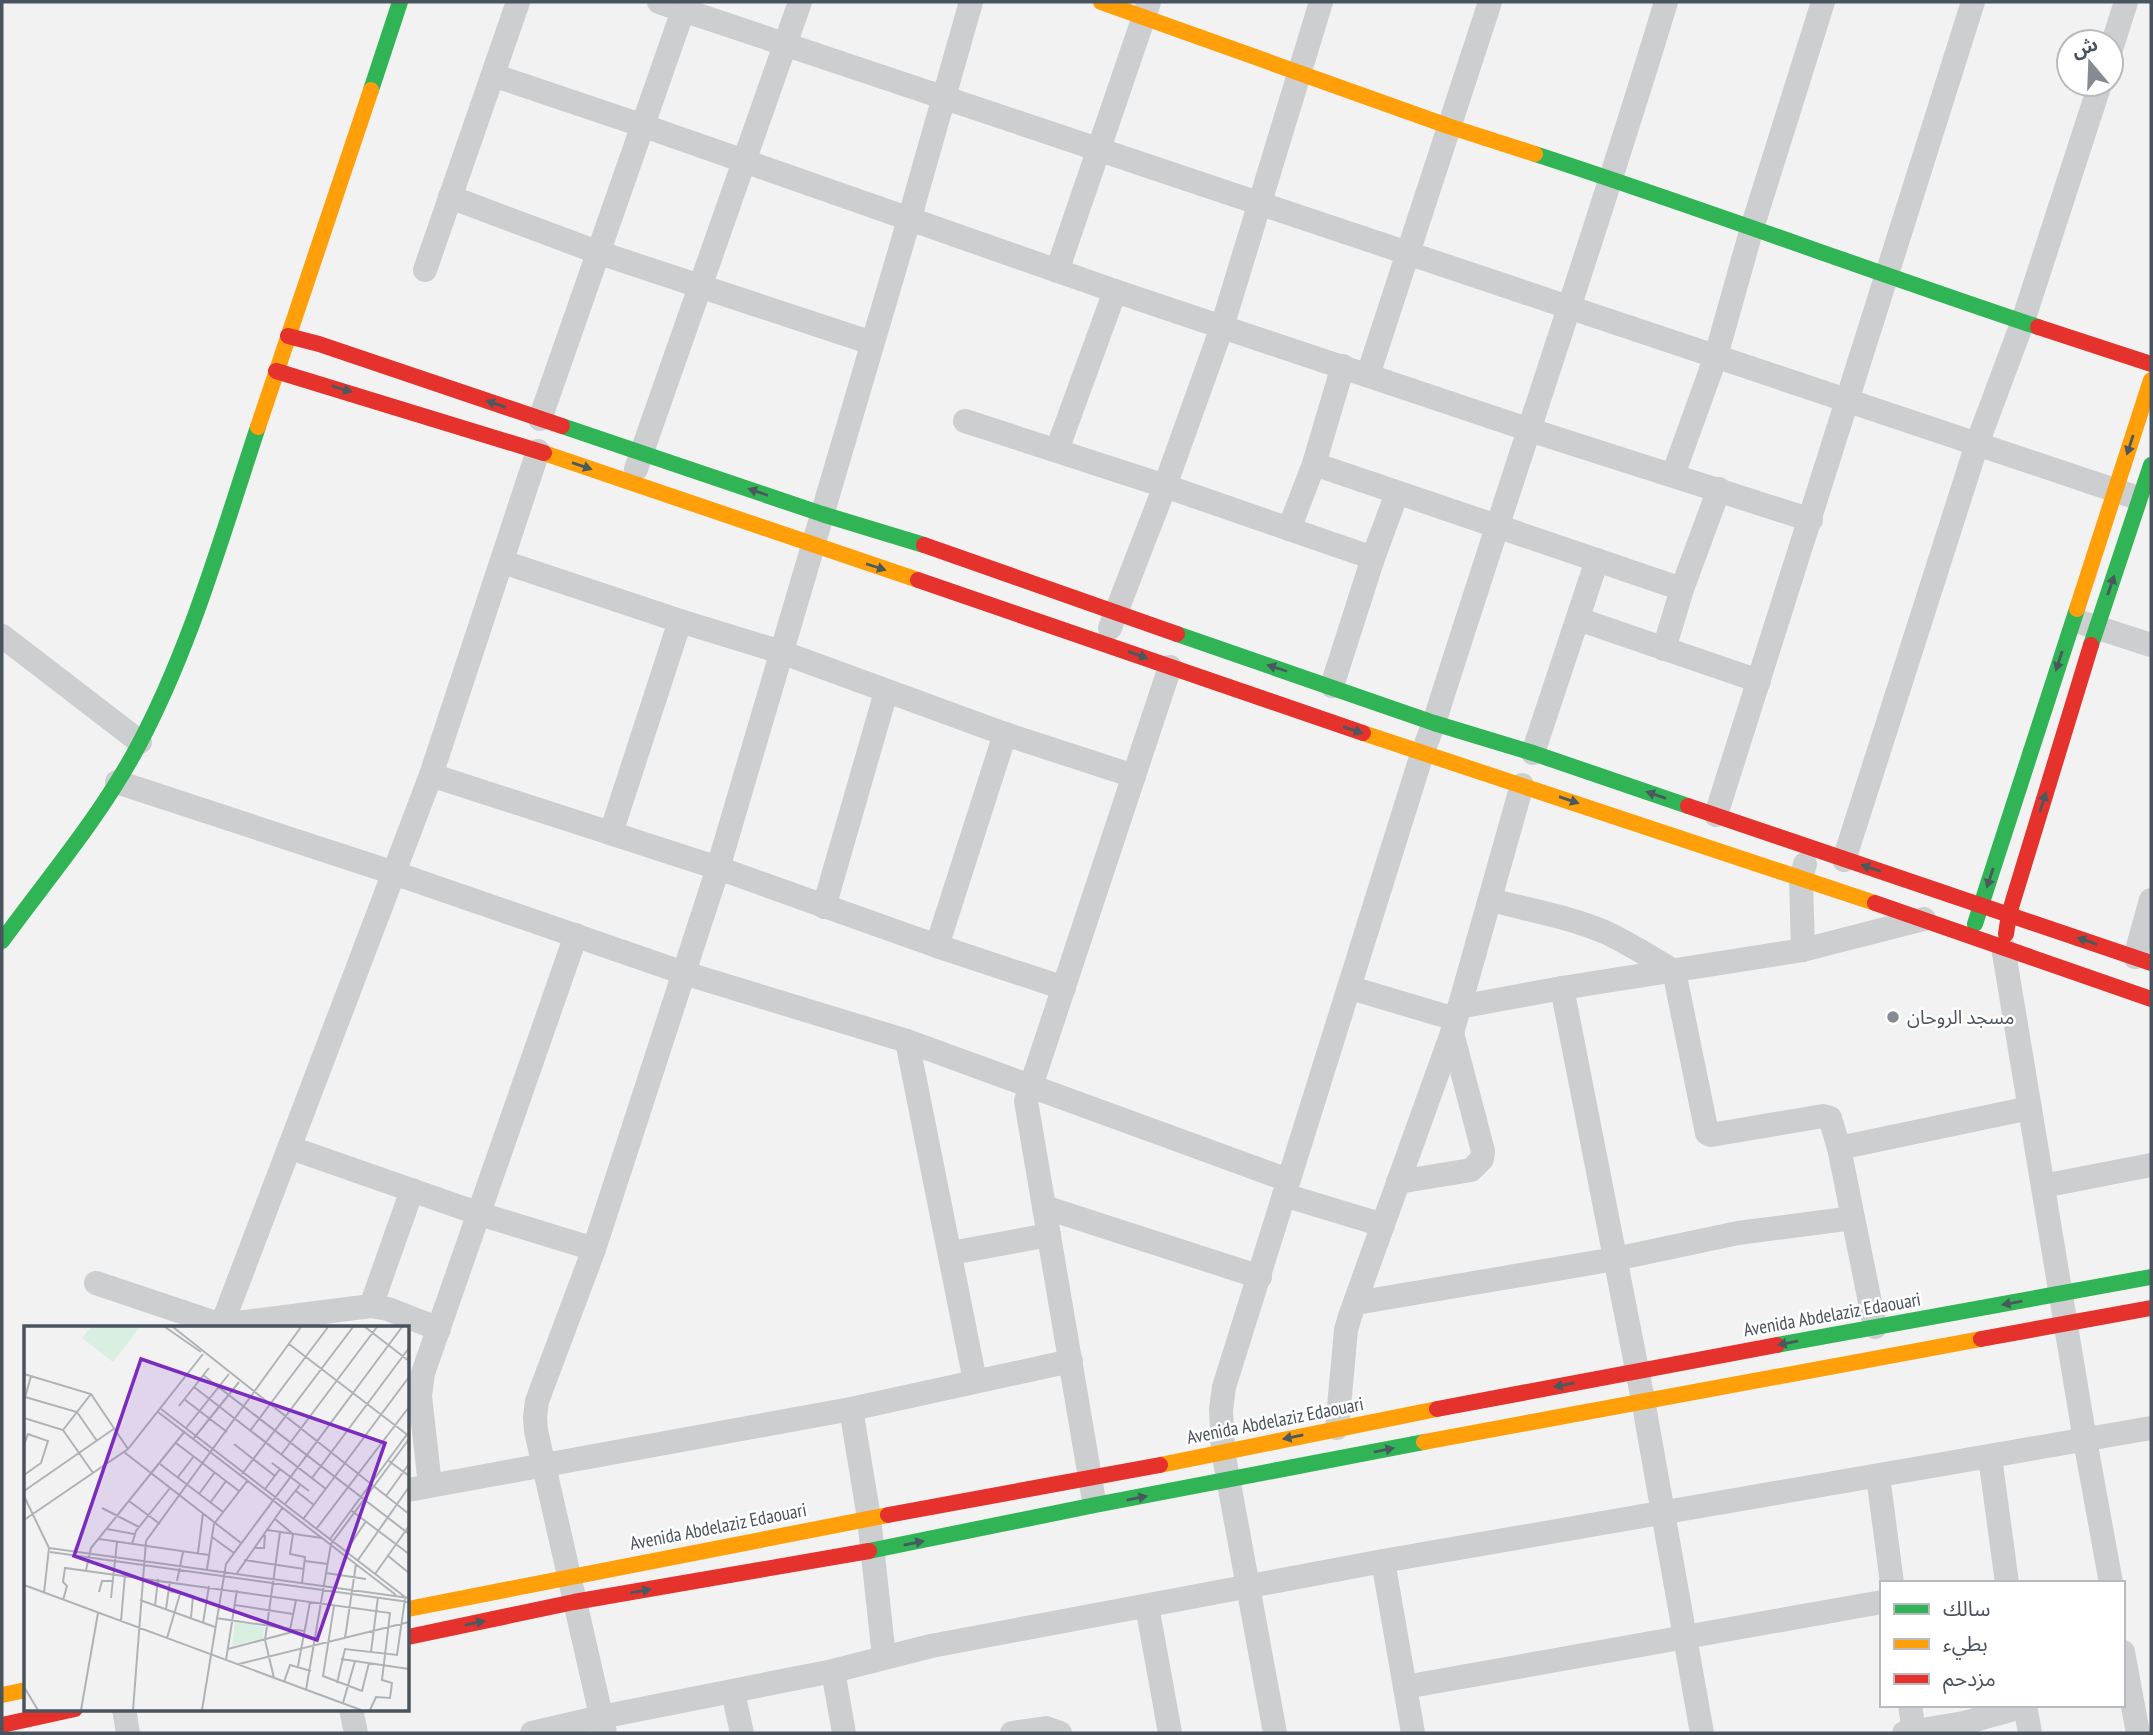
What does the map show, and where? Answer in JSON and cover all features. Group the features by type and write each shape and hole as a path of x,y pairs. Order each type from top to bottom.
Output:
{"street":[{"path":"2,941 117,782 163,696 187,639 400,2"},
{"path":"425,270 518,2"},
{"path":"659,2 685,6 785,44 2146,501"},
{"path":"631,482 800,2"},
{"path":"603,1725 536,1431 537,1401 594,1249 718,868 971,2"},
{"path":"1101,2 1147,9 1300,73 1448,126 1612,179 1884,276 2151,365"},
{"path":"1104,643 1166,486 1222,327 1321,2"},
{"path":"1368,375 1490,2"},
{"path":"1275,1733 1223,1451 1221,1410 1224,1387 1422,754 1612,179 1666,2"},
{"path":"1673,475 1716,356 1752,228 1824,2"},
{"path":"1716,815 1811,520 1884,276 1973,2"},
{"path":"2118,28 2126,2"},
{"path":"540,419 685,6"},
{"path":"1057,271 1147,9"},
{"path":"493,75 1115,291 1530,430 1811,520"},
{"path":"1844,860 1977,444 2023,321 2095,98"},
{"path":"450,197 597,252 872,343"},
{"path":"1057,450 1115,291"},
{"path":"288,337 319,344 822,514 919,542 1434,723 1533,753 2143,960 2151,900"},
{"path":"1289,529 1314,464 1343,366"},
{"path":"276,371 538,451 1422,754 1924,919 2149,998 2151,1022"},
{"path":"1971,936 2151,380"},
{"path":"965,421 1166,486 1373,558"},
{"path":"221,1326 431,775 538,451"},
{"path":"1314,464 1682,589"},
{"path":"2111,1581 2003,947 2009,914 2096,627 2146,501 2151,466"},
{"path":"1664,649 1682,589 1719,489"},
{"path":"1332,686 1397,493"},
{"path":"1533,753 1597,560"},
{"path":"503,562 781,652 1005,734 1134,776"},
{"path":"1578,619 1759,681"},
{"path":"2072,620 2151,645"},
{"path":"611,833 680,621"},
{"path":"2,636 140,742"},
{"path":"1095,1506 1026,1110 1030,1085 1170,667"},
{"path":"824,907 886,692"},
{"path":"937,946 1005,734"},
{"path":"431,775 718,868 824,907 1064,988"},
{"path":"117,782 394,873 684,973 907,1041 1030,1085 1383,1225"},
{"path":"1337,1428 1346,1330 1455,1020 1522,785"},
{"path":"1803,950 1801,879 1810,849"},
{"path":"1491,900 1580,923 1634,947 1674,971 1707,1133 1711,1135 1827,1117 1832,1122 1875,1327"},
{"path":"1351,988 1455,1020 1562,988 1803,950 1924,919"},
{"path":"576,935 414,1397 419,1488 851,1409 1071,1361"},
{"path":"1562,988 1643,1400 1702,1733"},
{"path":"1398,1182 1471,1170 1482,1160 1483,1151 1455,1020"},
{"path":"907,1041 975,1381"},
{"path":"1839,1148 2030,1108"},
{"path":"290,1148 594,1249"},
{"path":"2043,1186 2151,1165"},
{"path":"371,1306 412,1190"},
{"path":"1044,1208 1260,1277"},
{"path":"1356,1303 1615,1259 1738,1233 1853,1218"},
{"path":"951,1253 1049,1235"},
{"name":"Avenida Abdelaziz Edaouari","path":"410,1609 869,1518 1091,1479 1337,1428 2151,1277"},
{"path":"96,1283 221,1326 371,1306 388,1309 439,1329"},
{"path":"410,1637 574,1602 872,1551 1643,1400 2151,1308"},
{"path":"851,1409 869,1518 884,1657"},
{"path":"532,1733 603,1725 884,1657 1383,1561 2151,1429"},
{"path":"1990,1457 2007,1581"},
{"path":"1878,1476 1892,1581"},
{"path":"1383,1561 1413,1733"},
{"path":"1405,1687 1880,1602"},
{"path":"1147,1606 1170,1733"},
{"path":"2125,1663 2138,1733"},
{"path":"833,1671 844,1733"},
{"path":"2,1696 24,1690"},
{"path":"733,1692 742,1733"},
{"path":"1910,1707 1909,1732 1957,1728 2022,1707"},
{"path":"2025,1707 2030,1733"},
{"path":"2,1725 70,1710"},
{"path":"124,1710 128,1733"},
{"path":"351,1710 356,1733"},
{"path":"1012,1733 1046,1728 1060,1733"}],"traffic: fast":[{"path":"371,90 400,2"},
{"path":"1535,154 2038,327"},
{"path":"562,426 822,514 924,545"},
{"path":"2,941 106,800 156,711 204,591 258,427"},
{"path":"2091,645 2151,465"},
{"path":"1975,924 2077,609"},
{"path":"1177,634 1434,723 1533,753 1688,806"},
{"path":"1777,1345 2151,1277"},
{"path":"869,1551 1424,1442"}],"traffic: slow":[{"path":"1101,2 1448,126 1535,154"},
{"path":"258,427 371,90"},
{"path":"2077,609 2151,380"},
{"path":"544,453 918,580"},
{"path":"1363,733 1875,903"},
{"path":"1424,1442 1981,1339"},
{"path":"1160,1465 1437,1409"},
{"path":"410,1609 888,1515"},
{"path":"2,1695 24,1690"}],"traffic: jam":[{"path":"2038,327 2151,364"},
{"path":"288,336 562,426"},
{"path":"276,371 544,453"},
{"path":"924,545 1177,634"},
{"path":"918,580 1363,733"},
{"path":"2006,934 2009,914 2091,645"},
{"path":"1688,806 2151,963"},
{"path":"1875,903 2151,999"},
{"path":"1981,1339 2151,1308"},
{"path":"1437,1409 1777,1345"},
{"path":"888,1515 1160,1465"},
{"path":"410,1637 574,1602 869,1551"},
{"path":"2,1725 70,1710"}],"place":[{"name":"مسجد الروحان","path":"1893,1017"}]}
